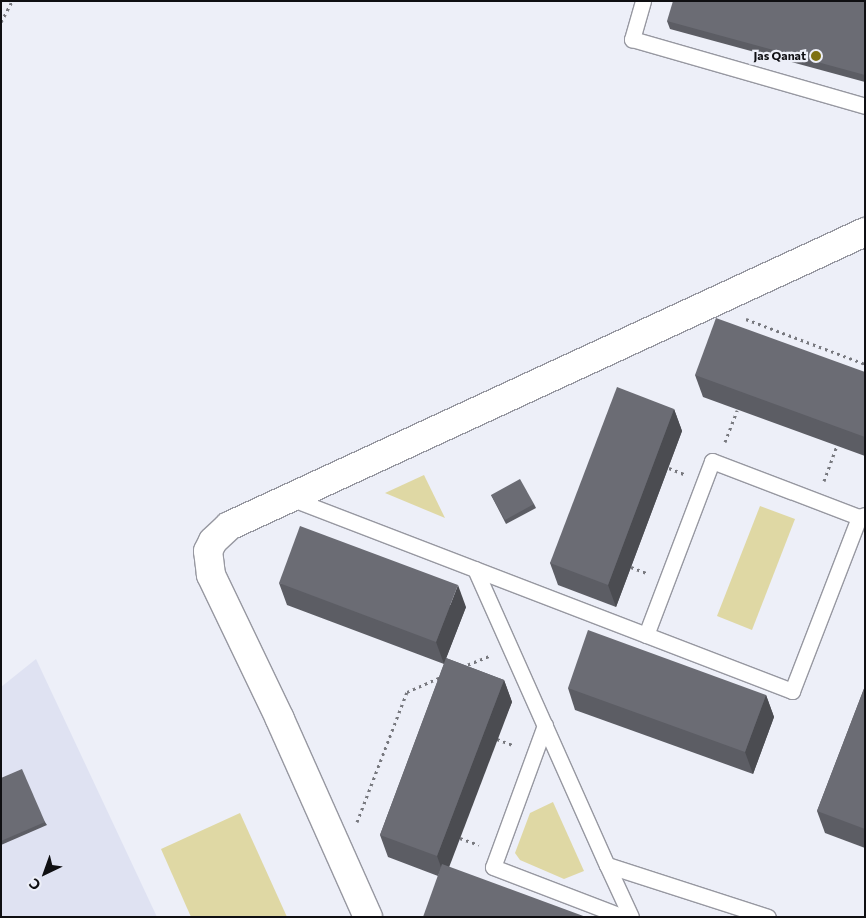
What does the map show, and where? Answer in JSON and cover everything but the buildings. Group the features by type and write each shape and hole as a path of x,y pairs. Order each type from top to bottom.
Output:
{"street":[{"path":"368,917 207,564 208,551 220,532 865,232"}],"lane":[{"path":"643,1 632,39 865,106"},
{"path":"290,498 646,635 792,691 862,516 816,501 712,461 646,635"},
{"path":"475,569 631,917"},
{"path":"545,725 493,867 622,917"},
{"path":"607,865 768,917"}],"path":[{"path":"1,22 12,1"},
{"path":"708,304 865,364"},
{"path":"767,336 770,328"},
{"path":"717,463 737,410"},
{"path":"816,501 838,446"},
{"path":"458,669 510,646"},
{"path":"343,859 407,692 450,673"}],"shaded area":[{"path":"424,475 445,518 385,493"},
{"path":"760,506 795,519 752,630 717,616"},
{"path":"36,659 157,917 1,917 1,687"},
{"path":"553,802 584,871 564,879 520,860 515,853 530,813"},
{"path":"240,813 287,917 191,917 161,849"}],"place":[{"name":"Jas Qanat","path":"816,56"}]}
